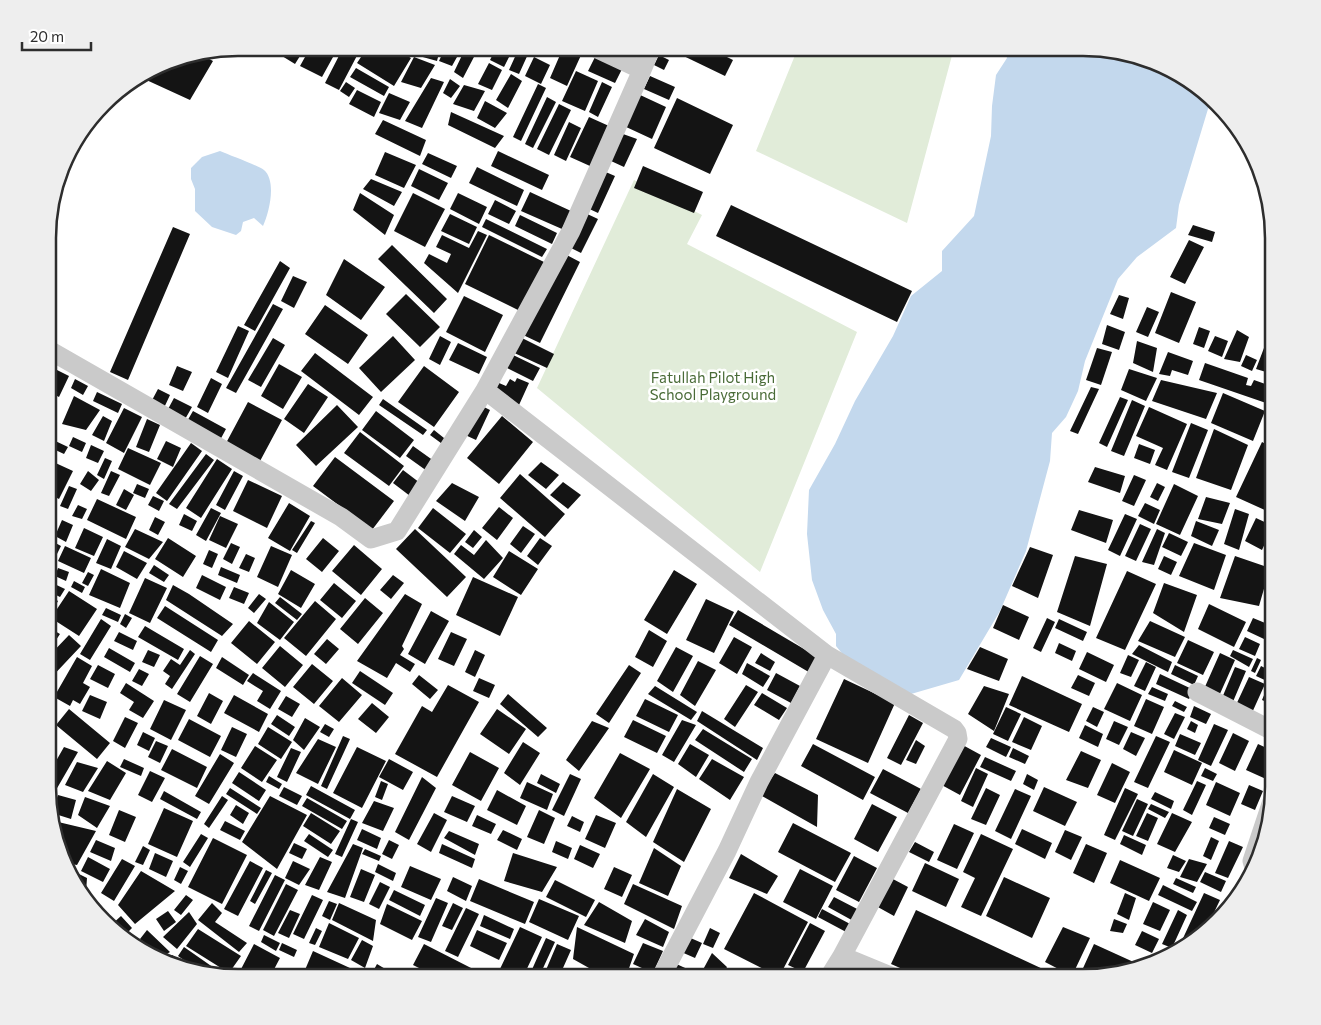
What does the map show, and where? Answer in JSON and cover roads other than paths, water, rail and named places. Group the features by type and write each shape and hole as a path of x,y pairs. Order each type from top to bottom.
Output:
{"street":[{"path":"612,56 642,70"},
{"path":"56,354 341,517 370,539 397,531 485,390 571,231 648,56"},
{"path":"485,390 827,655 954,729 957,733 958,738 835,969"},
{"path":"666,969 727,851 759,782 827,655"},
{"path":"1197,692 1265,727"},
{"path":"842,956 874,969"}],"water":[{"path":"1007,56 1082,56 1129,62 1152,70 1174,81 1208,107 1179,205 1176,228 1137,257 1118,279 1085,361 1078,391 1066,417 1052,433 1050,461 1026,551 1000,611 959,680 911,694 853,667 836,646 836,634 823,610 812,580 807,534 809,490 835,444 855,401 893,336 911,296 942,271 942,251 974,216 991,136 996,75"},
{"path":"220,151 264,170 268,175 271,197 263,226 254,218 243,222 241,231 236,235 212,227 195,211 195,189 191,179 191,168 202,157"}],"park label":[{"name":"Fatullah Pilot High School Playground","path":"713,386"}]}
